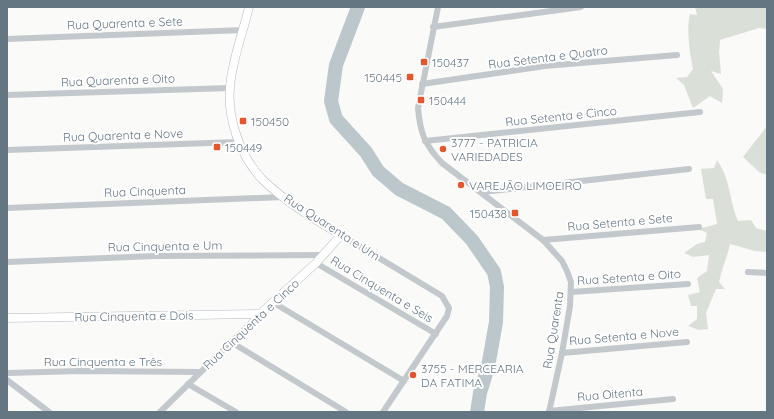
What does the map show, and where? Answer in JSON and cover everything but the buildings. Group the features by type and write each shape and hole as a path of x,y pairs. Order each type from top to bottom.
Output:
{"street":[{"name":"Rua Quarenta e Um","path":"249,7 230,88 232,120 239,142 253,168 262,179 284,196 341,235 442,296 449,308 448,316 383,412"},
{"name":"Rua Quarenta","path":"438,7 418,108 419,123 425,141 430,150 442,162 543,240 562,261 571,282 572,292 562,353 549,412"},
{"path":"434,27 581,7"},
{"name":"Rua Quarenta e Sete","path":"7,39 243,30"},
{"name":"Rua Setenta e Quatro","path":"422,84 545,66 677,55"},
{"name":"Rua Quarenta e Oito","path":"7,95 230,88"},
{"name":"Rua Setenta e Cinco","path":"425,141 700,112"},
{"name":"Rua Quarenta e Nove","path":"7,150 239,142"},
{"path":"482,192 689,169"},
{"name":"Rua Cinquenta","path":"7,208 284,196"},
{"name":"Rua Setenta e Sete","path":"543,240 699,227"},
{"name":"Rua Cinquenta e Cinco","path":"160,412 260,314 274,303 316,263 341,235"},
{"name":"Rua Cinquenta e Um","path":"7,262 154,256 323,255"},
{"name":"Rua Cinquenta e Seis","path":"316,263 436,334"},
{"path":"748,272 767,273"},
{"name":"Rua Setenta e Oito","path":"572,292 688,284"},
{"path":"274,303 404,381"},
{"name":"Rua Cinquenta e Dois","path":"7,318 260,314"},
{"path":"231,342 346,412"},
{"name":"Rua Setenta e Nove","path":"562,353 687,342"},
{"name":"Rua Cinquenta e Três","path":"7,373 82,371 200,372"},
{"path":"7,380 49,412"},
{"path":"188,384 236,412"},
{"name":"Rua Oitenta","path":"549,412 673,399"}],"shaded area":[{"path":"695,7 767,7 767,29 759,28 720,40 719,52 721,74 711,71 723,89 722,103 710,96 693,108 684,85 676,78 687,77 693,69 688,27 690,14 697,15"},
{"path":"767,126 767,175 759,172 743,157"},
{"path":"717,160 725,175 738,221 751,220 756,228 767,231 767,252 755,251 730,244 719,282 725,289 716,289 706,313 708,329 699,330 688,326 697,319 697,306 691,306 688,295 700,292 697,278 707,271 709,255 693,257 684,253 697,244 705,242 707,233 698,229 717,224 713,199 706,199 701,169 714,168"}],"waterway":[{"path":"358,7 336,65 331,101 336,119 366,152 378,171 399,189 446,213 472,240 494,272 497,287 496,322 488,367 480,393 477,412"}],"place":[{"name":"150437","path":"424,62"},
{"name":"150445","path":"410,77"},
{"name":"150444","path":"421,100"},
{"name":"150450","path":"243,121"},
{"name":"150449","path":"217,147"},
{"name":"3777 - PATRICIA VARIEDADES","path":"443,149"},
{"name":"VAREJÃO LIMOEIRO","path":"461,185"},
{"name":"150438","path":"515,213"},
{"name":"3755 - MERCEARIA DA FATIMA","path":"413,375"}]}
